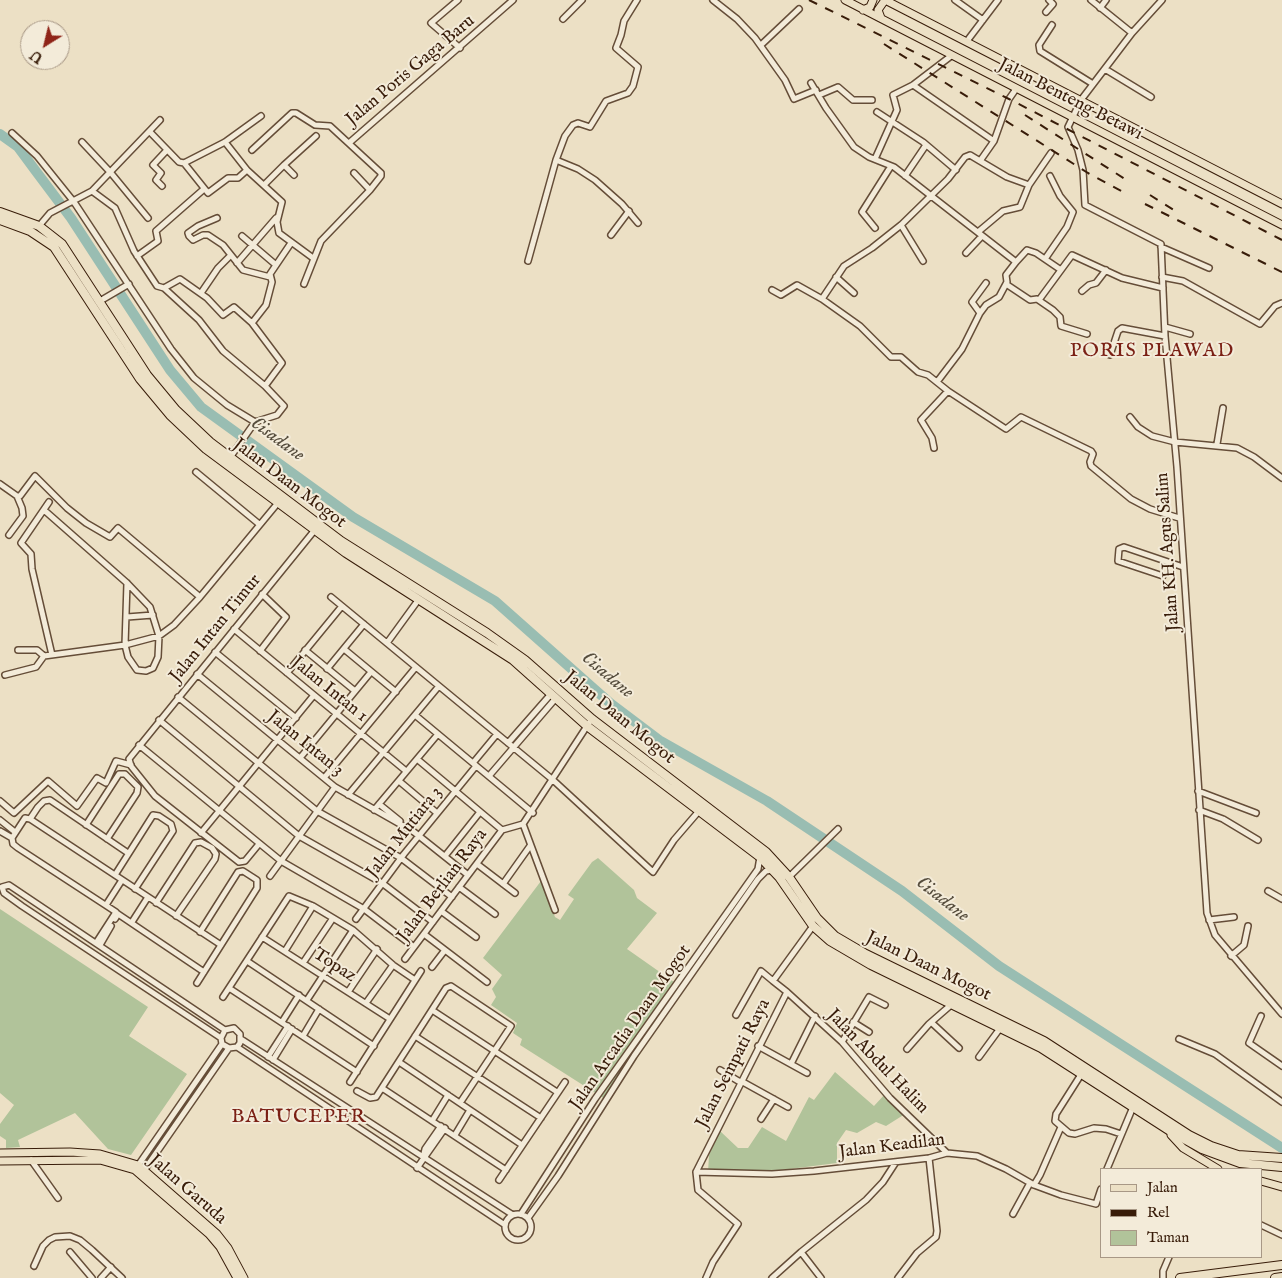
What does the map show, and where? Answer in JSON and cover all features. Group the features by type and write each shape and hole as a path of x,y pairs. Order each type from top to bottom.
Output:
{"highway":[{"name":"Jalan Daan Mogot","path":"0,212 39,226 54,236 70,253 103,299 143,377 189,424 341,541 506,646 589,723 760,857 773,870 813,926 846,951 1044,1041 1172,1128 1189,1143 1226,1159 1279,1167"},
{"name":"Jalan Daan Mogot","path":"0,220 30,230 54,246 170,415 206,449 314,531 500,651 553,696 766,852 789,877 817,918 836,936 952,1004 1001,1027 1082,1072 1133,1106 1172,1128"},
{"name":"Jalan Daan Mogot","path":"1189,1143 1231,1153 1279,1158"},
{"path":"1180,1278 1282,1265"},
{"path":"1275,1278 1282,1277"}],"main road":[{"name":"Jalan Benteng Betawi","path":"845,0 869,5 880,15 951,56 1073,115 1282,224"},
{"name":"Jalan Benteng Betawi","path":"884,1 967,40 1080,103 1282,204"},
{"path":"880,15 884,1"},
{"path":"1172,1128 1173,1137 1189,1143 1217,1168"},
{"name":"Jalan Garuda","path":"0,1153 53,1152 100,1154 140,1170 217,1234 228,1248 244,1278"},
{"name":"Jalan Garuda","path":"0,1161 100,1160 140,1170 220,1246 237,1278"},
{"path":"1262,1182 1282,1187"}],"street":[{"path":"458,0 432,23 460,48"},
{"name":"Jalan Poris Gaga Baru","path":"349,143 513,0"},
{"path":"563,19 582,0"},
{"path":"528,261 556,160 565,136 574,124 590,127 606,101 628,93 633,86 638,67 616,48 624,21 637,0"},
{"path":"713,0 737,19 761,45 785,80 794,99 838,87 852,99 872,100"},
{"path":"955,0 983,20"},
{"path":"967,40 998,0"},
{"path":"1091,0 1132,34"},
{"path":"1100,8 1106,0"},
{"path":"1162,0 1132,34 1093,84 1073,115 1068,128 1078,150 1083,170 1085,205 1157,240 1161,248 1209,268"},
{"path":"1046,12 1052,1"},
{"path":"761,45 799,10"},
{"path":"1052,25 1039,45 1040,51 1093,84"},
{"path":"875,159 897,110 893,95 913,85 951,56"},
{"path":"1105,69 1151,97"},
{"path":"811,83 854,147 864,155 891,166 1016,262"},
{"path":"913,85 994,141"},
{"path":"980,161 994,141 1008,103 1016,89"},
{"path":"877,112 926,145 956,170"},
{"path":"252,150 292,113 315,125 330,126 381,173 381,176 370,190 321,241 304,284"},
{"path":"184,163 224,142 261,116"},
{"path":"39,226 50,213 92,191 160,120"},
{"path":"150,132 180,163 184,163 208,193 228,178 238,178 247,170"},
{"path":"12,133 37,156 73,202 127,285 171,349 194,378 253,424"},
{"path":"264,185 316,136"},
{"path":"82,142 111,173 148,218"},
{"path":"224,142 247,170 282,202 277,229 291,243 313,258"},
{"path":"905,176 926,145"},
{"path":"162,186 156,180 161,172 153,165 167,150"},
{"path":"966,253 980,234 1003,211 1020,206 1029,185 1050,153"},
{"path":"822,299 848,263 872,248 901,225 956,170 968,155 1008,177 1029,185"},
{"path":"556,160 586,173 629,211 638,223"},
{"path":"284,165 294,175"},
{"path":"875,228 862,212 891,166"},
{"path":"354,173 370,190"},
{"path":"1045,259 1067,227 1073,213 1060,196 1050,176"},
{"path":"137,256 158,241 156,231 204,189"},
{"path":"92,191 115,208 137,256 157,286 164,288 199,320 224,351 265,386 284,406 277,415 253,424 231,456"},
{"path":"611,234 629,211"},
{"path":"237,263 278,216"},
{"path":"217,218 188,234 193,240 203,235 208,235 223,244 237,263 249,273 270,277"},
{"path":"901,225 923,261"},
{"path":"242,236 276,265"},
{"path":"252,323 266,305 272,282 270,277 291,243"},
{"name":"Jalan KH. Agus Salim","path":"1161,248 1165,336 1180,518 1199,810 1209,920 1215,935 1231,956 1282,1014"},
{"path":"937,382 962,349 980,313 986,305 996,299 1006,284 1006,275 1026,250 1045,259 1061,270"},
{"path":"201,293 218,268 230,255"},
{"path":"1039,300 1072,255 1122,278 1164,288"},
{"path":"1082,292 1088,285 1096,284 1106,270"},
{"path":"1162,277 1182,281 1261,324 1275,306 1282,303"},
{"path":"836,278 854,293"},
{"path":"164,288 180,279 201,293 223,316 234,307 252,323 282,363 265,386"},
{"path":"980,313 972,302 986,283"},
{"path":"1006,284 1030,300 1039,300 1059,315 1061,326 1088,334"},
{"path":"103,299 127,285"},
{"path":"772,290 781,295 797,285 822,299 860,326 891,357 901,358 918,372 928,375 948,391 1006,429 1021,417 1092,451 1091,466 1131,499 1150,509 1180,518"},
{"path":"1165,327 1190,334"},
{"path":"1110,355 1118,331 1122,328 1165,336"},
{"path":"934,448 921,418 948,391"},
{"path":"1217,444 1224,408"},
{"path":"1130,417 1148,434 1174,442 1217,444 1237,448 1282,478"},
{"path":"196,472 259,524"},
{"path":"17,496 35,476 67,508 86,523 110,538 118,528 200,597"},
{"path":"0,484 17,496 22,508 23,516 9,535"},
{"path":"49,502 21,543 31,554 32,569 52,655"},
{"path":"5,675 36,667 44,656 125,645 159,636 174,625 200,597 277,504"},
{"path":"44,510 127,583 150,607 159,636 158,658 154,668 146,671 137,670 129,662 125,645 127,583"},
{"name":"Jalan Intan Timur","path":"138,745 314,531"},
{"path":"1163,576 1118,561 1119,548 1124,547 1183,567"},
{"path":"260,651 286,618 262,594"},
{"path":"331,597 554,780 653,872 674,840 699,811"},
{"path":"387,643 419,599"},
{"path":"287,673 342,606"},
{"path":"127,617 154,615"},
{"path":"327,669 364,624"},
{"name":"Jalan Intan 1","path":"234,629 406,771"},
{"path":"344,649 396,692"},
{"path":"18,650 37,650 44,656"},
{"path":"305,650 355,691"},
{"path":"215,652 296,718"},
{"path":"324,778 416,667"},
{"path":"300,758 371,672"},
{"name":"Jalan Intan 3","path":"197,674 335,787 403,826"},
{"path":"348,795 439,686"},
{"path":"201,833 314,695"},
{"path":"508,743 553,696"},
{"path":"489,776 530,728 553,696"},
{"path":"178,697 317,811 401,858 452,897"},
{"path":"415,714 533,813"},
{"path":"159,720 299,836 382,884 433,922"},
{"path":"502,830 523,824 533,813 589,723"},
{"path":"525,724 530,728"},
{"path":"374,810 438,734"},
{"name":"Jalan Mutiara 3","path":"356,919 401,858 455,792 497,734"},
{"path":"259,844 242,863 155,796 131,765 130,755 138,745 281,861 364,909 414,947"},
{"name":"Jalan Berlian Raya","path":"405,959 502,830 417,759"},
{"path":"0,801 14,813 48,782 77,806 97,778 106,783 116,760 131,765"},
{"path":"86,824 120,774 125,774 138,787 137,793 107,839"},
{"path":"399,780 437,813"},
{"path":"270,876 335,787"},
{"path":"1198,791 1256,813"},
{"path":"30,819 44,801 50,800 128,853"},
{"path":"379,804 403,826 419,835 468,875"},
{"path":"1199,810 1224,819 1258,840"},
{"path":"445,856 480,812"},
{"path":"115,875 153,815 159,816 174,827 135,889"},
{"path":"111,923 116,912 13,844 12,838 25,818 30,819 221,946"},
{"path":"0,820 15,832"},
{"path":"523,824 555,910"},
{"path":"789,877 838,829"},
{"path":"0,831 12,838"},
{"path":"156,903 196,843 201,842 212,848 216,854 215,859 176,916"},
{"path":"502,884 530,846"},
{"name":"Jalan Arcadia Daan Mogot","path":"521,1214 595,1099 753,876 760,865 760,857"},
{"path":"477,864 515,893"},
{"name":"Jalan Arcadia Daan Mogot","path":"528,1218 558,1176 656,1024 758,879 766,871 773,870"},
{"path":"197,983 257,888 257,880 243,871 238,872 200,932"},
{"path":"106,905 122,880"},
{"path":"225,1030 9,885 3,886 4,893 220,1038 222,1044 229,1048"},
{"path":"459,887 495,914"},
{"path":"1268,891 1282,899"},
{"path":"132,922 148,897"},
{"path":"223,998 286,898 292,897 313,906 353,930 377,948 393,965 415,980"},
{"path":"285,951 313,906"},
{"path":"441,911 476,937"},
{"path":"98,944 118,914 204,972"},
{"path":"1209,920 1234,917"},
{"path":"303,963 333,918"},
{"name":"Jalan Sempati Raya","path":"696,1172 758,1046 787,992 773,981 813,926"},
{"path":"1231,956 1244,945 1248,926"},
{"path":"307,1000 353,930"},
{"path":"74,941 80,932"},
{"path":"424,934 487,982"},
{"name":"Topaz","path":"262,937 390,1019"},
{"path":"348,992 377,948"},
{"path":"432,967 445,950"},
{"path":"247,961 374,1046"},
{"path":"366,1003 393,965"},
{"path":"736,1015 761,971 773,981"},
{"path":"350,1082 421,972"},
{"path":"151,992 157,983"},
{"path":"357,1091 373,1099 446,988 451,986 511,1026 460,1103"},
{"path":"229,988 357,1072"},
{"name":"Jalan Abdul Halim","path":"787,992 842,1042 890,1098 947,1153"},
{"path":"282,1022 299,995"},
{"path":"842,1042 869,997 885,1005"},
{"path":"907,1050 952,1004"},
{"path":"303,1036 319,1009"},
{"path":"432,1010 558,1092"},
{"path":"791,1064 815,1016"},
{"path":"1261,1016 1249,1043 1282,1066"},
{"path":"853,1022 869,1032"},
{"path":"932,1023 960,1048"},
{"path":"979,1057 1001,1027"},
{"path":"220,1038 225,1030 229,1028 238,1030 241,1039 423,1158 512,1215 521,1214 528,1218 531,1230 524,1238 513,1239 507,1234 505,1225 237,1046"},
{"path":"270,1058 290,1028"},
{"path":"415,1036 540,1118"},
{"path":"140,1170 174,1127 229,1048 237,1046 241,1039"},
{"path":"1179,1039 1215,1054 1282,1102"},
{"path":"140,1170 167,1123 222,1044"},
{"path":"758,1046 807,1073"},
{"path":"399,1062 522,1144"},
{"path":"720,1070 788,1107"},
{"path":"1082,1072 1056,1114 1054,1121 1069,1133 1075,1134 1094,1128 1106,1129 1121,1134"},
{"path":"499,1180 564,1082"},
{"path":"382,1088 506,1170"},
{"path":"432,1121 448,1095"},
{"path":"186,1096 192,1100"},
{"path":"761,1119 774,1099"},
{"path":"1106,1168 1133,1106"},
{"path":"454,1135 470,1110"},
{"path":"417,1168 443,1127"},
{"path":"1013,1214 1040,1175 1061,1127"},
{"name":"Jalan Keadilan","path":"696,1172 772,1174 896,1162 928,1158 947,1153 977,1156 1032,1184 1061,1196 1096,1204 1100,1192"},
{"path":"898,1278 916,1253 936,1237 937,1231 928,1158"},
{"path":"30,1160 58,1198"},
{"path":"772,1278 800,1252 866,1200 896,1162"},
{"path":"696,1172 698,1190 738,1224 713,1262 706,1278"},
{"path":"505,1225 512,1215"},
{"path":"1262,1226 1282,1236"},
{"path":"34,1266 43,1246 49,1240 56,1237 70,1236 80,1240 122,1278"},
{"path":"70,1252 92,1278"},
{"path":"800,1252 821,1278"},
{"path":"1163,1278 1163,1270 1169,1258"},
{"path":"101,1278 110,1267"}],"green space":[{"path":"598,858 634,890 637,898 657,913 627,949 684,989 608,1101 520,1045 522,1039 513,1033 517,1023 491,1005 496,997 492,989 502,975 483,958 541,881 555,917 560,920 574,899 568,895 592,862"},
{"path":"0,909 148,1007 129,1036 187,1074 131,1155 108,1149 75,1113 18,1140 20,1147 6,1148 6,1140 0,1136 0,1124 14,1105 0,1093"},
{"path":"835,1072 874,1106 885,1094 905,1114 886,1126 876,1122 857,1133 846,1130 837,1143 837,1163 735,1176 708,1173 709,1155 720,1131 738,1148 748,1148 762,1127 786,1141 809,1097 814,1100"}],"waterway":[{"name":"Cisadane","path":"0,134 18,147 71,218 170,370 201,407 353,517 495,601 610,703 659,740 767,801 902,891 999,966 1282,1148"}],"railway":[{"path":"809,0 1009,99 1282,240"},
{"path":"884,44 1088,173 1123,192"},
{"path":"1025,115 1128,181"},
{"path":"1150,195 1180,214"},
{"path":"1145,204 1282,272"}],"district":[{"name":"PORIS PLAWAD","path":"1152,352"},
{"name":"BATUCEPER","path":"299,1118"}]}
